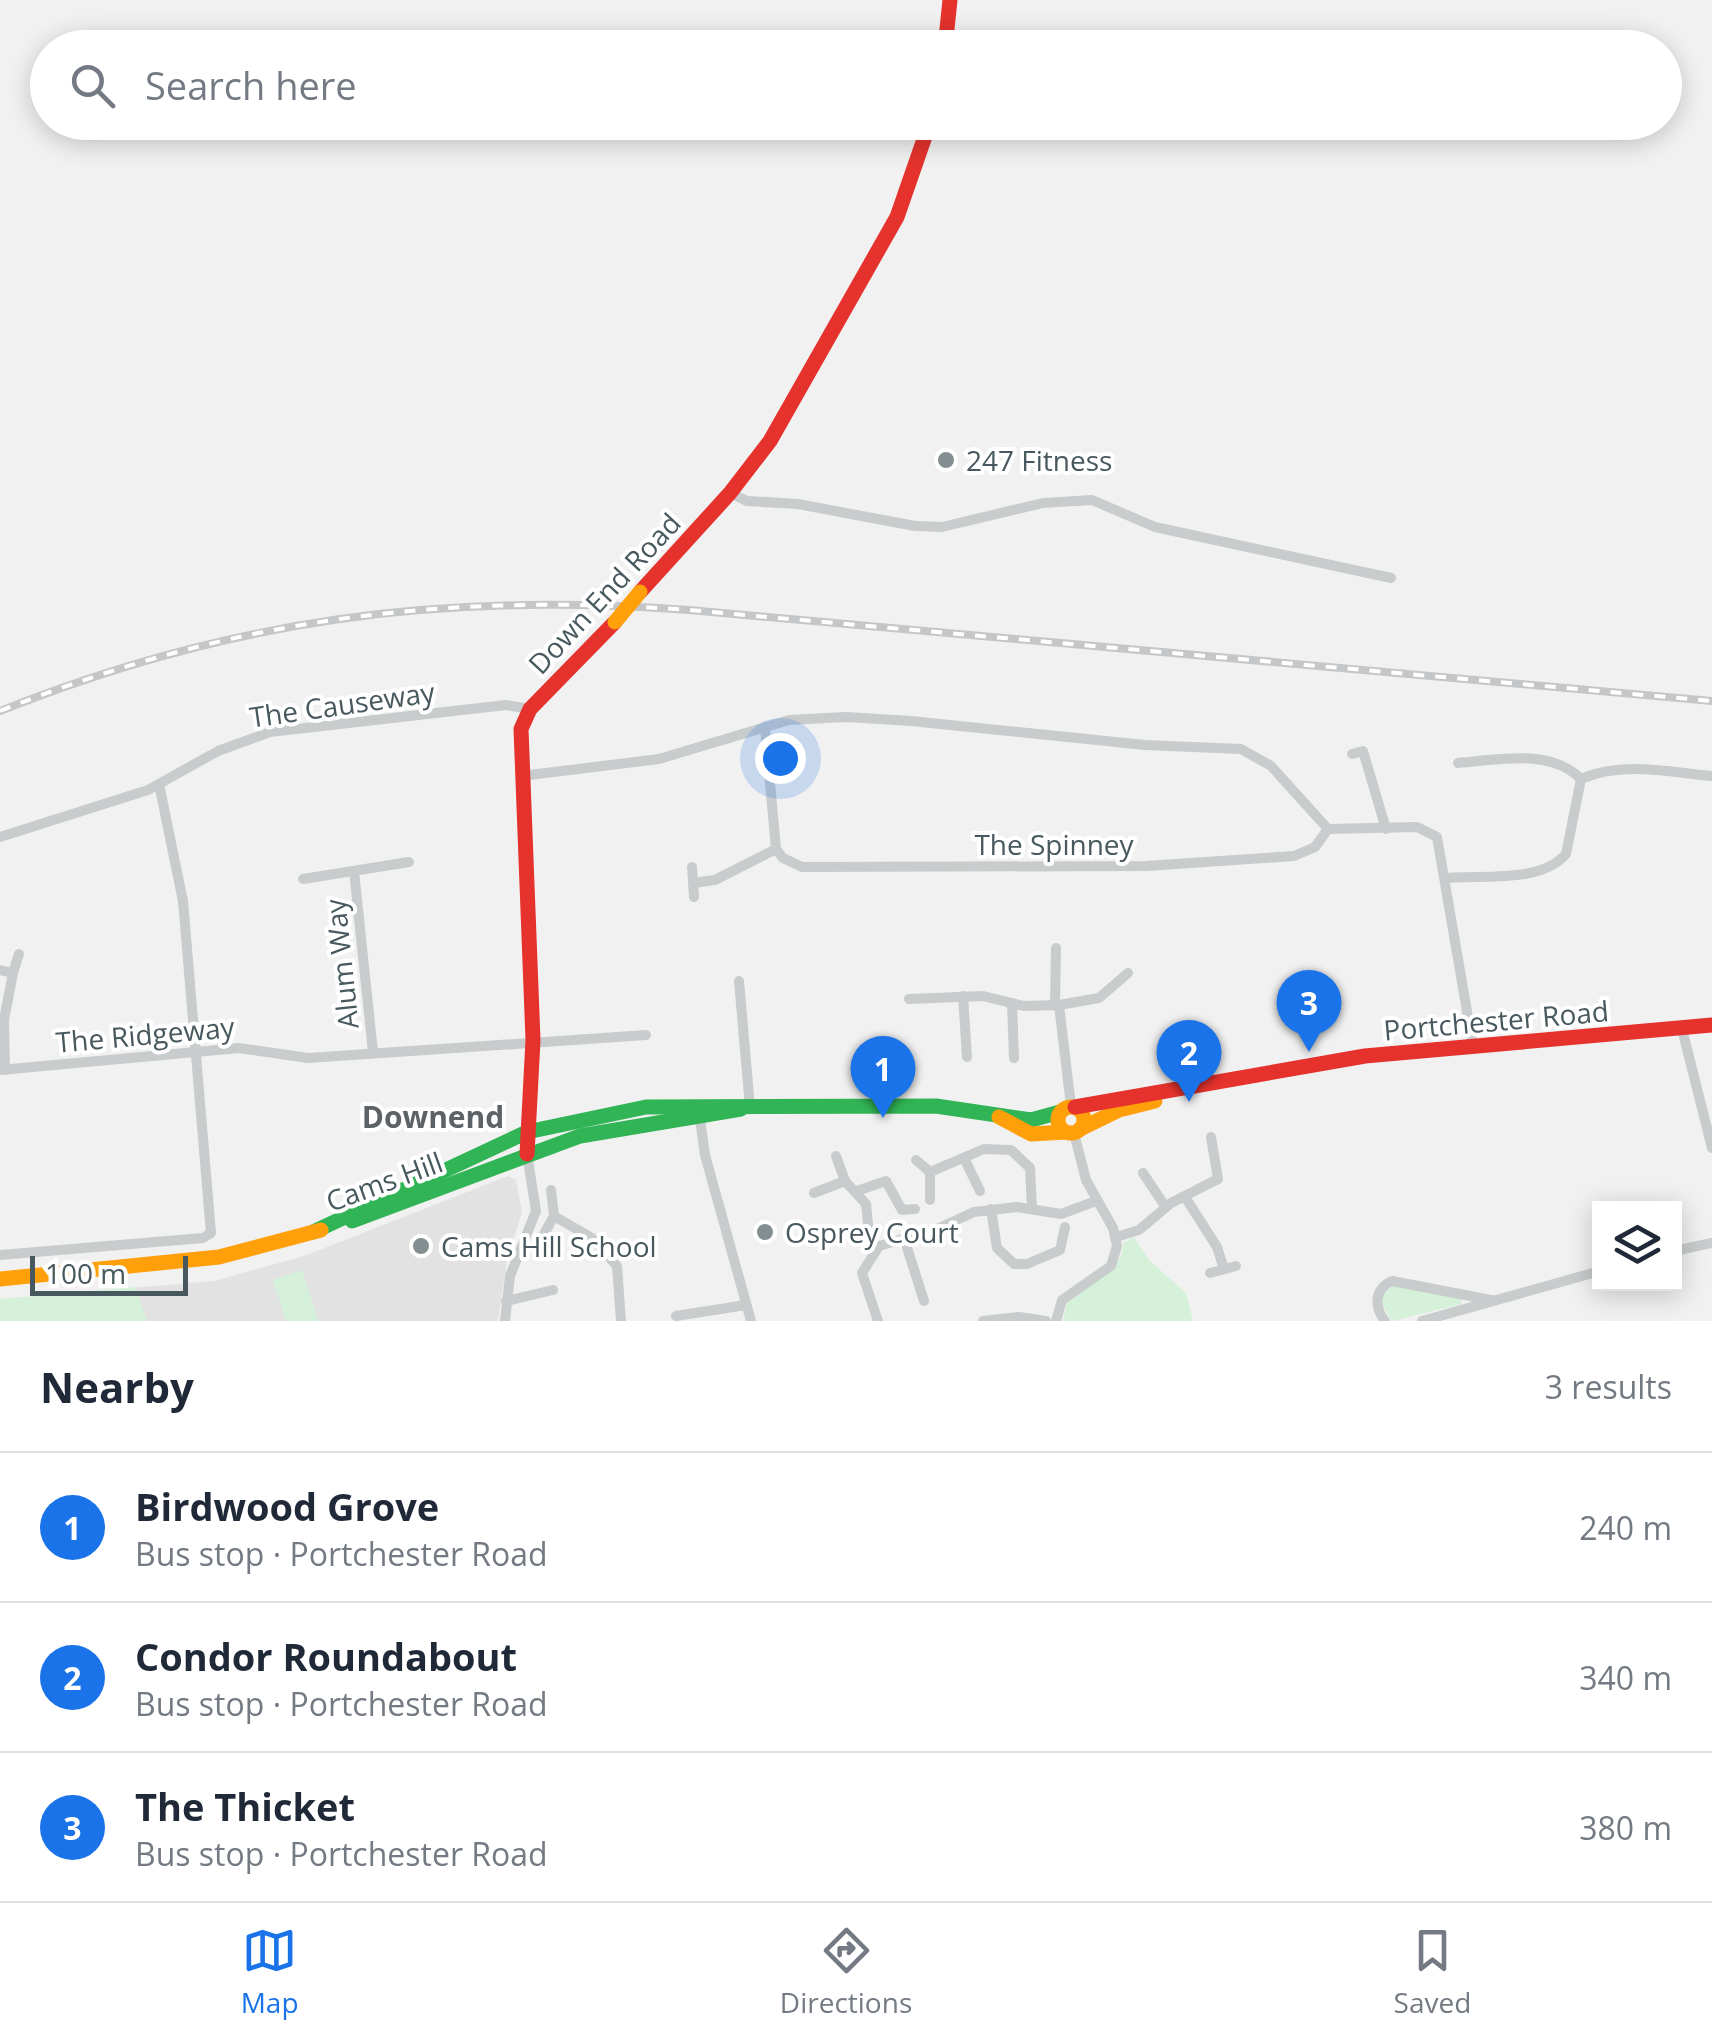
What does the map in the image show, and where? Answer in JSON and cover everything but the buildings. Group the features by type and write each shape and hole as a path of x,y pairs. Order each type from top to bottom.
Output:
{"main road":[{"path":"947,30 950,0"},
{"name":"Down End Road","path":"527,1154 533,1040 521,776 522,730 530,708 615,622 730,494 770,442 897,216 924,140"},
{"name":"Portchester Road","path":"527,1132 646,1107 936,1106 1032,1120 1068,1108 1167,1094 1334,1060 1712,1026"},
{"name":"Portchester Road","path":"999,1118 1030,1135 1074,1131 1167,1094"},
{"name":"Portchester Road","path":"527,1154 591,1133 700,1119 747,1107"},
{"path":"1068,1108 1083,1116 1074,1131 1058,1124 1068,1108"},
{"name":"Cams Hill","path":"313,1232 527,1132"},
{"name":"Cams Hill","path":"0,1280 220,1257 375,1215 527,1154"}],"street":[{"path":"730,494 747,501 798,504 915,526 942,527 1043,503 1092,500 1154,528 1195,532 1372,577 1392,578"},
{"name":"The Causeway","path":"0,836 159,784 218,751 270,732 506,705 530,708"},
{"path":"521,776 659,759 789,720 846,717 1145,745 1241,749 1271,766 1328,829 1433,832 1448,878 1474,1046"},
{"path":"693,882 715,880 776,849 765,727"},
{"path":"1359,738 1358,753 1386,829"},
{"path":"1458,763 1534,758 1562,764 1581,779"},
{"path":"1581,779 1623,768 1712,776"},
{"path":"1448,878 1530,872 1560,861 1566,854 1581,779"},
{"path":"0,1256 203,1238 211,1233 180,882 159,784"},
{"name":"The Spinney","path":"776,849 783,858 802,867 1146,866 1294,856 1315,846 1328,829"},
{"name":"Alum Way","path":"303,879 408,862"},
{"path":"692,867 694,897"},
{"name":"Alum Way","path":"354,872 372,1052"},
{"path":"1056,948 1057,1005 1068,1108"},
{"path":"2,1070 4,1020 18,954"},
{"path":"0,970 14,973"},
{"path":"909,999 963,996 1057,1005 1099,998 1128,973"},
{"path":"739,981 747,1107"},
{"path":"963,996 967,1057"},
{"path":"1012,1003 1014,1058"},
{"path":"1682,1030 1712,1148"},
{"name":"The Ridgeway","path":"2,1070 255,1047 308,1058 646,1035"},
{"path":"700,1119 705,1155 750,1321"},
{"path":"1056,1321 1058,1306 1067,1294 1111,1266 1116,1237 1096,1201 1074,1131"},
{"path":"1116,1237 1139,1230 1166,1206 1220,1176 1211,1136"},
{"path":"930,1172 999,1146 1022,1156 1032,1177 1032,1208"},
{"path":"505,1321 510,1276 536,1211 527,1154"},
{"path":"836,1156 846,1181 866,1204 869,1234 876,1248"},
{"path":"964,1158 980,1191"},
{"path":"916,1160 930,1172 930,1200"},
{"path":"1143,1172 1155,1182 1166,1206"},
{"path":"814,1193 846,1181"},
{"path":"856,1190 886,1181 902,1210 915,1209"},
{"path":"543,1236 554,1216 551,1190"},
{"path":"1185,1197 1230,1268 1210,1273"},
{"path":"878,1321 862,1273 876,1248 991,1209 1032,1208 1068,1213 1096,1201"},
{"path":"991,1209 998,1248 1023,1270 1060,1250 1065,1227"},
{"path":"554,1216 592,1238 616,1266 621,1321"},
{"path":"592,1238 600,1227"},
{"path":"904,1238 924,1300"},
{"path":"1682,1249 1712,1243"},
{"path":"1422,1321 1592,1273"},
{"path":"1385,1321 1377,1300 1381,1288 1392,1281 1492,1301"},
{"path":"506,1301 552,1290"},
{"path":"676,1316 746,1305"},
{"path":"983,1321 1046,1321"}],"shaded area":[{"name":"Cams Hill School","path":"508,1176 516,1180 522,1212 507,1260 498,1321 41,1321 35,1296 214,1281 304,1256"}],"green space":[{"path":"1134,1237 1149,1260 1186,1293 1193,1321 1063,1321 1067,1302 1110,1272 1117,1264 1123,1243"},
{"path":"302,1270 318,1321 286,1321 273,1280"},
{"path":"1395,1285 1459,1296 1462,1304 1392,1321 1382,1304 1383,1294"},
{"path":"136,1287 147,1321 0,1321 0,1299"}],"railway":[{"path":"0,711 170,654 254,634 338,619 509,605 689,610 1712,701"}],"traffic: fast":[{"path":"313,1232 527,1132 646,1107 936,1106 1031,1120 1060,1112"},
{"path":"352,1221 580,1136 741,1109"}],"traffic: slow":[{"path":"615,622 640,592"},
{"path":"1080,1129 1119,1110 1155,1101"},
{"path":"1071,1107 1080,1111 1084,1120 1080,1129 1071,1133 1062,1129 1058,1120 1062,1111 1071,1107"},
{"path":"999,1117 1031,1134 1066,1132"},
{"path":"0,1279 219,1257 321,1230"}],"traffic: jam":[{"path":"947,30 950,0"},
{"path":"640,592 730,493 770,441 897,217 924,140"},
{"path":"527,1154 533,1040 521,729 530,709 615,622"},
{"path":"1075,1107 1365,1056 1712,1025"}],"place":[{"name":"247 Fitness","path":"946,460"},
{"name":"The Thicket","path":"1309,1052"},
{"name":"Condor Roundabout","path":"1189,1102"},
{"name":"Birdwood Grove","path":"883,1118"},
{"name":"Osprey Court","path":"765,1232"},
{"name":"Cams Hill School","path":"421,1246"}],"district":[{"name":"Downend","path":"433,1116"}]}
